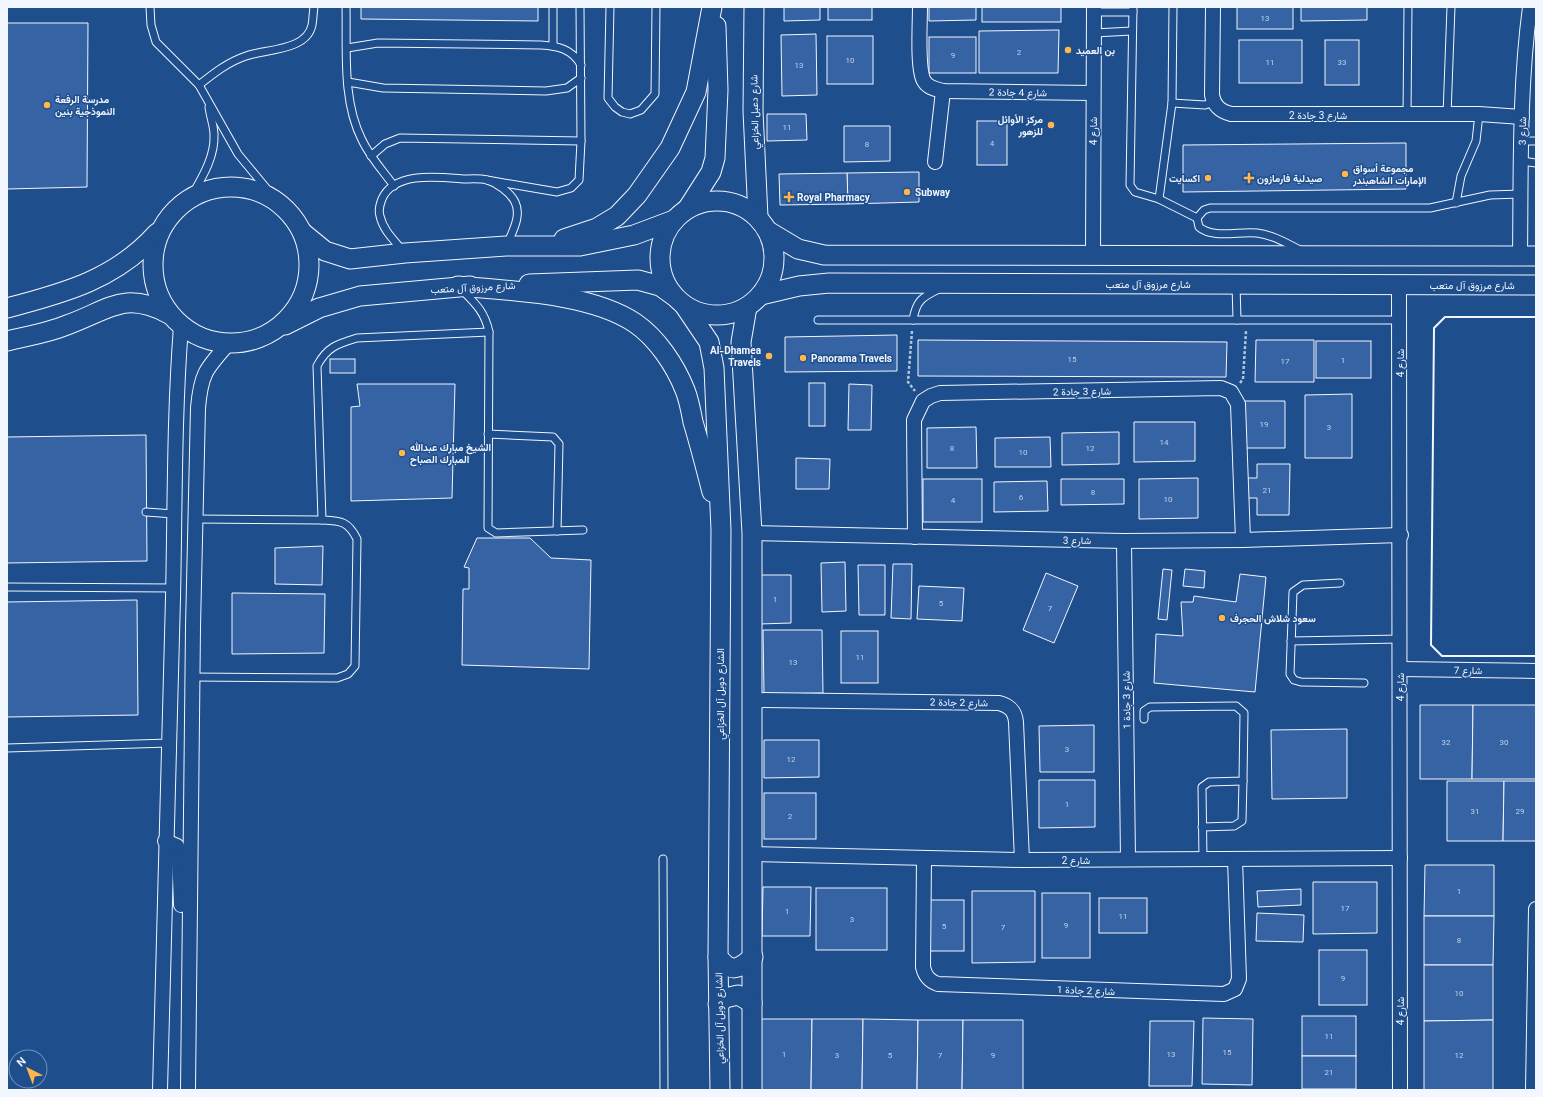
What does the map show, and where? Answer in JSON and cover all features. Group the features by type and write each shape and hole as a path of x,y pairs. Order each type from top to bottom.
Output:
{"main road":[{"path":"533,247 569,238 597,228 617,216 649,180 670,148 696,92 712,7"},
{"path":"716,7 718,90 715,158 711,172 665,234 660,256 660,266 665,282 679,301 696,312 722,315 754,301"},
{"name":"شارع دعبل الخزاعي","path":"754,7 753,110 763,224"},
{"path":"7,308 51,296 103,277 125,263 144,247 181,204 207,190 237,186 257,191 276,200 291,215 302,233 309,259 306,286 294,311 275,330"},
{"path":"302,233 325,252 350,259 405,253 506,246 580,246 612,240 681,214 702,202 717,200 732,202 746,208 763,224 798,249 824,255 1528,256"},
{"path":"752,1090 752,533 741,332 754,301 771,277 775,257 773,243 763,224"},
{"path":"162,227 153,254 154,282 164,308 175,320"},
{"path":"1305,284 1313,274 1312,261 1308,255"},
{"path":"1354,284 1348,280 1346,266 1349,260 1355,255"},
{"name":"شارع مرزوق آل متعب","path":"175,320 203,339 229,343 253,340 319,308 360,296 458,286 638,280 660,286 679,301"},
{"name":"شارع مرزوق آل متعب","path":"754,301 813,284 1536,285"},
{"path":"458,286 542,294 585,303 613,312 635,323 654,340 670,360 685,390 721,530"},
{"name":"الشارع دوبل آل الخزاعي","path":"679,301 709,342 714,368 721,530 718,956 720,1090"},
{"path":"7,341 52,330 82,320 110,306 125,302 155,306 175,320"},
{"path":"718,956 725,965 733,968 740,967 753,957"},
{"path":"718,1004 725,998 738,994 752,1003"}],"street":[{"name":"شارع 4 جادة 2","path":"920,7 920,70 924,82 931,88 943,91 1093,93"},
{"path":"1213,7 1214,102"},
{"name":"شارع 3","path":"1528,256 1521,194 1521,141 1531,30 1530,7"},
{"name":"شارع 4","path":"1093,255 1094,10"},
{"path":"935,162 943,91"},
{"name":"شارع 3 جادة 2","path":"1214,102 1224,112 1231,114 1479,114 1522,117"},
{"name":"شارع 4","path":"1399,284 1400,1090"},
{"path":"160,1090 165,841 173,588 176,383 175,320"},
{"path":"188,1090 192,677 198,408 200,386 207,368 229,343"},
{"name":"شارع 3 جادة 2","path":"923,401 940,393 1221,388 1231,392"},
{"path":"1231,392 1238,404 1243,540"},
{"path":"915,537 914,420 923,401"},
{"name":"شارع 3","path":"752,533 1124,541 1243,540 1400,535"},
{"name":"شارع 3 جادة 1","path":"1124,541 1128,860"},
{"name":"شارع 7","path":"1400,669 1536,671"},
{"name":"شارع 2 جادة 2","path":"752,700 999,703 1007,706 1015,716 1016,722 1022,860"},
{"path":"165,841 177,846 179,851 181,910 184,915 190,918"},
{"name":"شارع 2","path":"753,854 1022,860 1400,858"},
{"name":"شارع 2 جادة 1","path":"924,859 923,967 924,973 932,982 938,984 1224,994 1235,989 1240,979 1235,859"},
{"path":"1534,1090 1536,909"}],"lane":[{"path":"150,7 151,25 156,42 199,85 238,154 276,200"},
{"path":"199,85 221,67 246,56 291,47 303,39 312,27 314,7"},
{"path":"346,7 348,82 351,108 356,128 371,156 394,186"},
{"path":"553,7 553,45"},
{"path":"405,253 385,229 379,215 380,204 388,189 400,182 417,178 437,177 487,180 557,192 571,188 580,180 580,7"},
{"path":"610,7 608,98 614,107 622,112 630,114 641,110 649,103 655,94 656,7"},
{"path":"1160,199 1172,103 1173,7"},
{"path":"1407,115 1408,7"},
{"path":"1448,115 1452,7"},
{"path":"1094,10 1133,10 1129,182 1135,192 1160,199 1197,218"},
{"path":"1094,33 1132,31"},
{"path":"347,48 378,43 553,45 571,52 581,65"},
{"path":"348,82 383,88 546,91 567,88 581,78"},
{"path":"190,199 207,168 213,151 214,134 207,97"},
{"path":"1172,103 1205,105 1214,102"},
{"path":"1456,203 1461,176 1476,141 1479,114"},
{"path":"371,156 384,144 400,138 581,141"},
{"path":"1521,141 1536,141"},
{"path":"1521,161 1536,163"},
{"path":"487,180 510,194 516,203 518,213 517,219 506,246"},
{"path":"1197,218 1204,210 1221,207 1430,208 1490,195 1521,194"},
{"path":"1197,218 1199,227 1209,233 1247,232 1270,236 1308,255"},
{"path":"912,320 915,306 919,301 927,294 951,284"},
{"path":"1236,284 1237,320"},
{"path":"458,286 479,307 487,320 489,332 488,528 496,533 583,530"},
{"path":"818,320 1400,320"},
{"path":"322,520 317,366 323,354 337,344 357,338 489,332"},
{"path":"488,434 553,437 558,441 560,444 557,531"},
{"path":"146,512 174,514"},
{"path":"192,677 337,678 348,674 355,666 357,539 352,529 342,521 195,519"},
{"path":"1340,583 1303,585 1293,592 1290,674 1294,680 1301,682 1364,683"},
{"path":"7,587 173,588"},
{"path":"1291,640 1400,639"},
{"path":"1144,719 1144,710 1148,707 1232,705 1239,707 1244,713 1242,821 1234,826 1202,827"},
{"path":"7,748 169,743"},
{"path":"1203,859 1202,787 1209,782 1243,781"},
{"path":"663,859 664,1090"}],"path":[{"path":"912,320 908,382 923,401"},
{"path":"1231,392 1243,379 1246,320"}],"building":[{"path":"361,7 538,7 538,21 361,19"},
{"path":"784,7 820,7 820,20 784,21"},
{"path":"828,7 872,7 872,20 828,20"},
{"path":"929,7 976,7 976,20 929,21"},
{"path":"982,7 1061,7 1061,22 982,22"},
{"path":"1237,7 1293,7 1293,29 1237,29"},
{"path":"1301,7 1367,7 1367,20 1301,21"},
{"name":"مدرسة الرفعة النموذجية بنين","path":"7,23 88,23 87,187 7,189"},
{"path":"1059,30 1058,73 979,73 979,31"},
{"path":"816,34 817,95 782,96 781,35"},
{"path":"827,36 873,36 873,84 827,84"},
{"path":"929,37 976,37 976,73 929,73"},
{"path":"1239,40 1302,40 1302,83 1239,83"},
{"path":"1325,40 1359,40 1359,85 1325,85"},
{"path":"767,114 806,114 807,140 767,141"},
{"path":"977,121 1007,121 1007,165 977,165"},
{"path":"844,126 890,126 890,161 844,162"},
{"path":"1406,143 1406,189 1183,192 1183,145"},
{"path":"919,172 919,202 848,204 847,173"},
{"path":"847,173 848,204 780,205 779,174"},
{"path":"897,335 897,371 785,372 785,337"},
{"path":"918,340 1227,342 1226,377 918,376"},
{"path":"1256,340 1314,340 1314,382 1255,382"},
{"path":"1316,341 1371,341 1371,378 1316,378"},
{"path":"330,359 355,359 355,373 330,373"},
{"path":"809,383 825,383 825,426 809,426"},
{"name":"الشيخ مبارك عبدالله المبارك الصباح","path":"357,384 455,384 452,498 351,501 351,407 360,406"},
{"path":"849,384 872,385 871,430 848,430"},
{"path":"1352,394 1352,458 1305,458 1305,395"},
{"path":"1244,401 1285,401 1285,448 1243,448"},
{"path":"1134,422 1195,422 1195,461 1134,462"},
{"path":"976,427 977,468 927,468 927,428"},
{"path":"1119,432 1119,464 1062,465 1062,433"},
{"path":"146,435 147,561 7,563 7,437"},
{"path":"1050,437 1051,467 995,467 995,438"},
{"path":"796,458 830,459 829,489 796,489"},
{"path":"1257,464 1290,464 1289,515 1257,515 1257,498 1245,498 1245,478 1257,478"},
{"path":"1198,478 1198,518 1139,519 1139,479"},
{"path":"923,479 982,479 982,522 923,522"},
{"path":"1061,479 1124,479 1124,504 1061,505"},
{"path":"1047,481 1048,511 994,512 994,482"},
{"path":"477,538 530,538 551,558 591,560 589,669 462,665 463,589 469,589 469,568 464,567"},
{"path":"323,546 322,585 275,584 275,548"},
{"path":"845,562 846,611 822,612 821,563"},
{"path":"893,564 912,564 911,619 891,618"},
{"path":"858,565 885,565 885,615 859,615"},
{"path":"1163,569 1172,570 1167,620 1158,619"},
{"path":"1185,569 1205,571 1204,588 1183,586"},
{"path":"1046,573 1078,586 1054,643 1023,630"},
{"name":"سعود شلاش الحجرف","path":"1240,574 1266,577 1255,692 1154,683 1156,634 1183,636 1181,602 1193,602 1194,596 1236,602"},
{"path":"759,575 791,575 791,623 759,624"},
{"path":"919,586 964,588 962,621 917,619"},
{"path":"232,593 325,594 324,653 232,654"},
{"path":"137,600 138,715 7,717 7,602"},
{"path":"763,630 822,630 823,693 764,694"},
{"path":"841,631 878,631 878,683 841,683"},
{"path":"1420,705 1473,705 1472,779 1420,779"},
{"path":"1473,705 1536,705 1536,779 1472,779"},
{"path":"1094,725 1094,772 1040,772 1039,726"},
{"path":"1347,729 1347,798 1272,799 1271,730"},
{"path":"764,740 819,740 819,777 764,778"},
{"path":"1039,780 1095,780 1095,827 1039,828"},
{"path":"1447,781 1504,781 1503,841 1447,841"},
{"path":"1504,781 1536,781 1536,841 1503,841"},
{"path":"764,793 816,793 816,839 764,839"},
{"path":"1425,865 1494,865 1494,916 1424,916"},
{"path":"1313,882 1377,882 1377,933 1313,934"},
{"path":"763,887 811,887 810,936 762,936"},
{"path":"816,888 887,888 887,950 816,950"},
{"path":"1301,889 1301,905 1258,907 1257,891"},
{"path":"972,891 1035,891 1035,962 972,963"},
{"path":"1042,893 1090,893 1090,958 1042,958"},
{"path":"1099,898 1147,898 1147,933 1099,933"},
{"path":"924,900 964,900 964,951 924,951"},
{"path":"1257,913 1304,915 1303,942 1256,941"},
{"path":"1424,916 1494,916 1493,965 1424,965"},
{"path":"1319,950 1367,950 1367,1005 1319,1005"},
{"path":"1424,965 1493,965 1493,1020 1424,1021"},
{"path":"1302,1016 1356,1016 1356,1056 1302,1056"},
{"path":"1203,1018 1253,1019 1252,1085 1202,1084"},
{"path":"756,1019 812,1019 811,1090 756,1090"},
{"path":"812,1019 863,1019 862,1090 811,1090"},
{"path":"863,1019 918,1020 917,1090 862,1090"},
{"path":"918,1020 963,1020 962,1090 917,1090"},
{"path":"963,1020 1023,1020 1023,1090 962,1090"},
{"path":"1493,1020 1493,1090 1424,1090 1424,1021"},
{"path":"1150,1021 1194,1021 1192,1086 1149,1086"},
{"path":"1302,1056 1356,1056 1356,1089 1302,1089"}],"wall":[{"path":"1536,317 1445,317 1434,328 1431,645 1442,656 1536,656"}],"place":[{"name":"بن العميد","path":"1068,50"},
{"name":"مدرسة الرفعة النموذجية بنين","path":"47,105"},
{"name":"مركز الأوائل للزهور","path":"1051,125"},
{"name":"مجموعة أسواق الإمارات الشاهبندر","path":"1345,174"},
{"name":"اكسايت","path":"1208,178"},
{"name":"صيدلية فارمازون","path":"1249,178"},
{"name":"Subway","path":"907,192"},
{"name":"Royal Pharmacy","path":"789,197"},
{"name":"Al-Dhamea Travels","path":"769,356"},
{"name":"Panorama Travels","path":"803,358"},
{"name":"الشيخ مبارك عبدالله المبارك الصباح","path":"402,453"},
{"name":"سعود شلاش الحجرف","path":"1222,618"}]}
